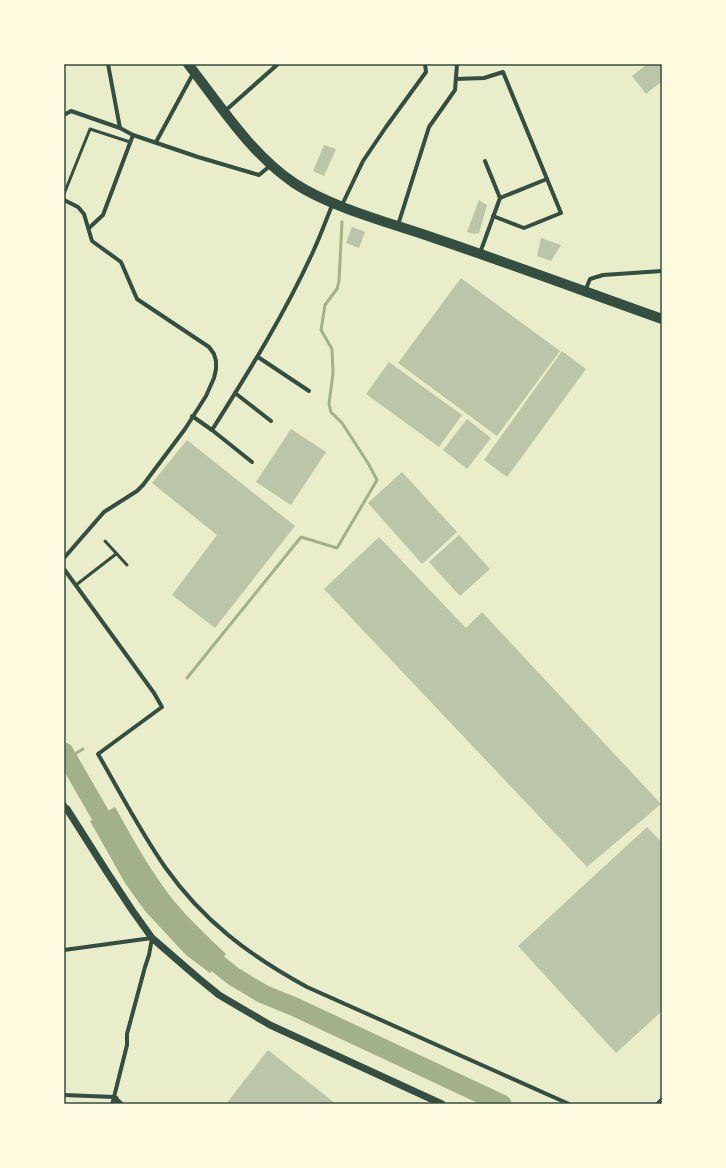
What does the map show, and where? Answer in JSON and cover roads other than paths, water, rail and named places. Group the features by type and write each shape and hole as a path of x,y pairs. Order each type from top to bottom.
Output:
{"main road":[{"path":"191,68 249,142 271,165 295,183 338,204 480,253 662,319"}],"street":[{"path":"108,64 120,128"},
{"path":"225,112 278,64"},
{"path":"212,430 258,357 295,290 338,204 363,161 426,72 425,64"},
{"path":"398,225 429,127 455,90 457,64"},
{"path":"156,142 191,68"},
{"path":"456,78 484,78 503,72 560,213 524,228 493,216"},
{"path":"64,115 72,111 120,128 133,135 198,157 259,175 271,165"},
{"path":"89,228 103,214 133,135"},
{"path":"480,253 500,198 485,161"},
{"path":"500,198 547,179"},
{"path":"64,200 78,207 84,214 92,241 121,262 137,299 210,347 216,361 214,378 206,396 185,429 143,486 104,512 64,558"},
{"path":"585,291 590,279 603,275 662,271"},
{"path":"258,357 309,391"},
{"path":"235,393 271,421"},
{"path":"192,416 252,462"},
{"path":"64,569 154,693 162,707 98,754 155,852 184,891 208,917 255,956 307,987 569,1104"},
{"path":"65,807 115,885 152,938 197,977 219,994 270,1026 442,1104"},
{"path":"64,950 152,938"},
{"path":"114,1100 127,1045 127,1034 149,955 152,938"},
{"path":"64,1095 114,1100 122,1104"}],"lane":[{"path":"64,194 90,129 130,142"},
{"path":"105,541 126,565"},
{"path":"76,585 116,554"}],"waterway":[{"path":"187,678 301,537 337,548 377,480 368,463 342,423 331,412 329,404 333,373 332,349 321,330 325,305 337,289 339,281 342,222"},
{"path":"68,758 83,749"},
{"path":"64,752 113,837"},
{"path":"197,947 233,976 263,994 295,1007 502,1104"}]}
